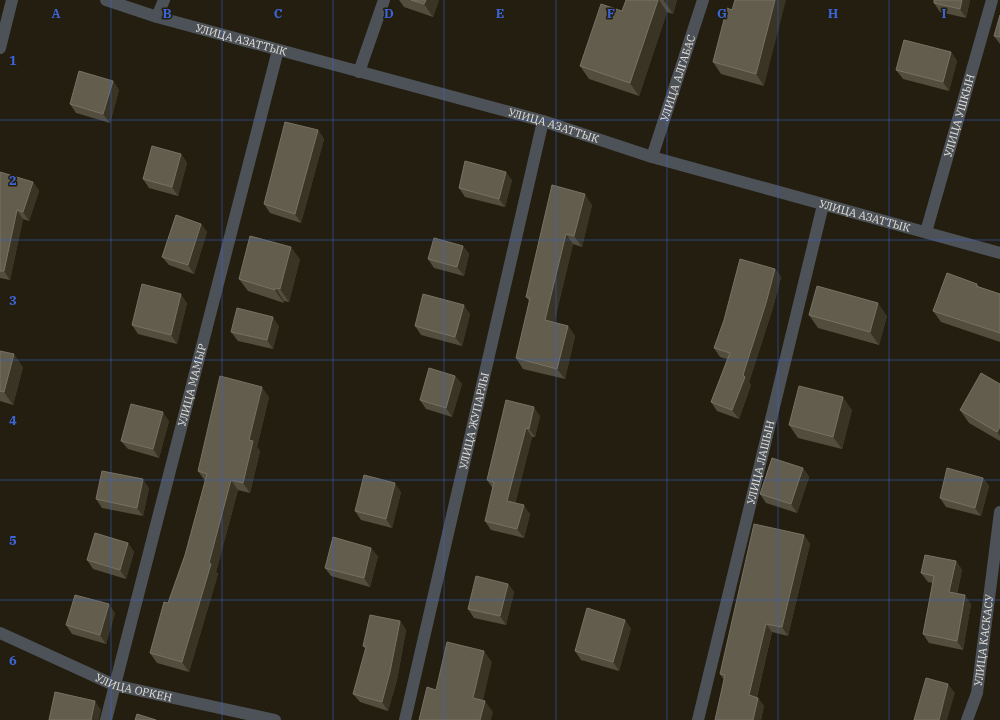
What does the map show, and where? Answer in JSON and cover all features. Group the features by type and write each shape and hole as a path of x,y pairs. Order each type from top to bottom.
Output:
{"street":[{"path":"0,48 12,0"},
{"name":"УЛИЦА АЗАТТЫК","path":"106,0 157,17 543,121 652,157 822,205 926,232 1000,254"},
{"path":"157,17 164,0"},
{"path":"359,72 384,0"},
{"name":"УЛИЦА АЛГАБАС","path":"652,157 703,0"},
{"name":"УЛИЦА УШКЫН","path":"926,232 992,0"},
{"name":"УЛИЦА МАМЫР","path":"106,720 278,50"},
{"name":"УЛИЦА ЖУПАРЛЫ","path":"405,720 543,121"},
{"name":"УЛИЦА ЛАШЫН","path":"698,720 822,205"},
{"name":"УЛИЦА КАСКАСУ","path":"967,720 977,693 1000,512"},
{"name":"УЛИЦА ОРКЕН","path":"0,633 114,686 275,720"}],"building":[{"path":"411,0 426,0 424,4"},
{"path":"626,0 658,0 630,83 580,66 601,4 622,11"},
{"path":"735,0 775,0 756,74 713,62 727,8 732,10"},
{"path":"934,0 962,0 960,9 934,3"},
{"path":"1000,15 1000,37 994,36"},
{"path":"904,40 951,52 943,82 896,70"},
{"path":"79,71 113,81 103,114 70,104"},
{"path":"285,122 318,130 295,214 264,204"},
{"path":"152,146 181,154 172,187 143,179"},
{"path":"465,161 506,172 499,199 459,188"},
{"path":"0,172 33,182 23,212 17,210 4,271 0,271"},
{"path":"552,185 585,194 574,236 566,234 545,320 568,326 557,369 516,358 530,298 526,297"},
{"path":"176,215 201,224 188,265 162,257"},
{"path":"250,236 291,247 280,289 276,288 275,290 239,279"},
{"path":"434,238 463,246 457,267 428,259"},
{"path":"740,259 775,269 766,303 743,375 745,377 732,410 711,402 730,353 714,348 724,320"},
{"path":"947,273 977,284 976,286 1000,294 1000,333 933,311"},
{"path":"142,284 181,294 171,335 132,325"},
{"path":"817,286 878,303 870,332 809,315"},
{"path":"423,294 464,305 455,337 415,326"},
{"path":"237,308 273,317 267,340 231,332"},
{"path":"0,351 14,354 4,392 0,391"},
{"path":"429,368 455,376 446,408 420,400"},
{"path":"981,373 1000,384 1000,427 997,432 960,410"},
{"path":"220,376 262,387 249,440 253,441 243,483 231,480 209,563 211,564 182,662 150,653 164,602 168,603 185,555 207,474 198,471"},
{"path":"799,386 843,397 833,437 789,425"},
{"path":"506,400 534,407 529,429 526,428 507,501 524,505 517,529 485,521 494,482 487,480"},
{"path":"131,404 163,412 153,449 121,441"},
{"path":"772,458 803,468 791,504 760,494"},
{"path":"947,468 983,478 975,508 940,498"},
{"path":"102,471 143,479 137,508 96,499"},
{"path":"364,475 395,483 386,519 355,511"},
{"path":"754,524 804,535 782,627 766,624 749,695 758,698 753,720 715,720 725,675 720,674"},
{"path":"95,533 128,543 120,570 87,560"},
{"path":"333,537 371,548 364,578 325,568"},
{"path":"925,555 956,561 949,592 965,595 957,641 923,634 934,576 921,573"},
{"path":"476,576 508,584 500,616 468,609"},
{"path":"75,595 109,604 100,635 66,625"},
{"path":"587,608 625,620 613,662 575,651"},
{"path":"370,615 400,621 390,672 382,702 353,694 366,647 363,646"},
{"path":"447,642 484,651 473,698 485,701 480,720 419,720 427,687 436,690"},
{"path":"926,678 948,684 939,720 914,720"},
{"path":"55,692 95,701 91,720 49,720"},
{"path":"137,714 156,720 135,720"}]}
